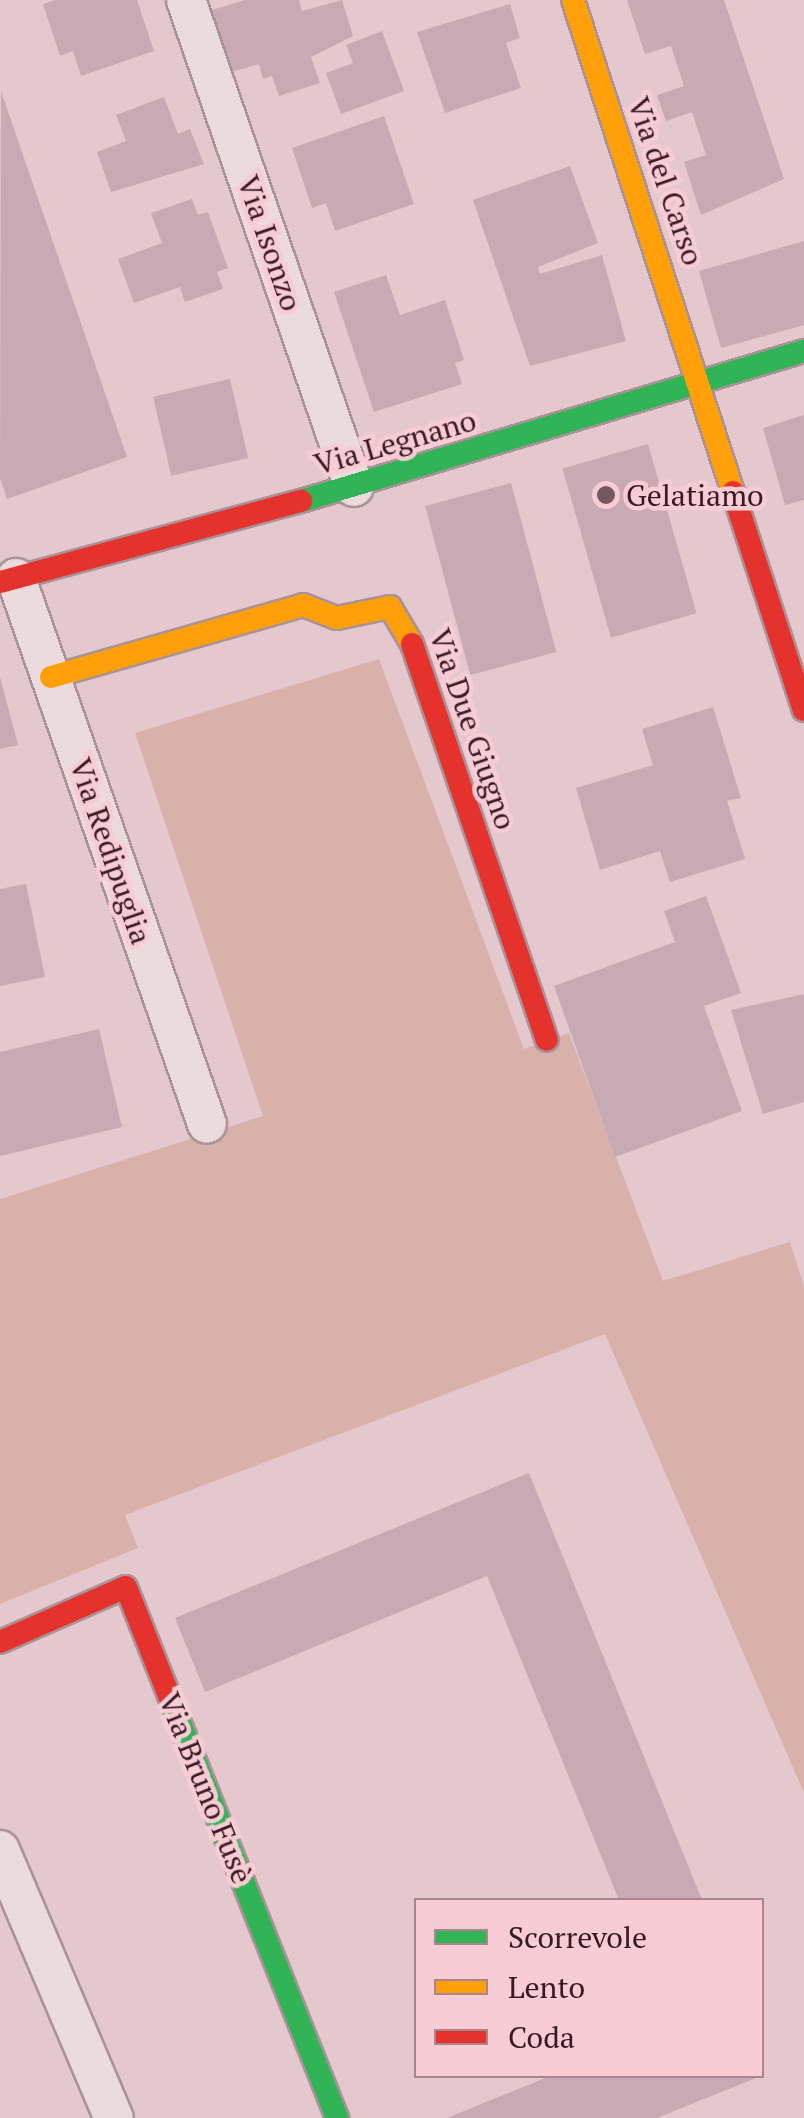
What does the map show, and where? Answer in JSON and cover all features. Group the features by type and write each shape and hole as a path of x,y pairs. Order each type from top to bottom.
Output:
{"street":[{"name":"Via Isonzo","path":"186,0 354,487"},
{"name":"Via del Carso","path":"572,0 702,382 804,710"},
{"name":"Via Legnano","path":"5,577 354,487 804,351"},
{"name":"Via Redipuglia","path":"5,577 50,677 207,1124"},
{"name":"Via Due Giugno","path":"50,677 303,605 337,618 390,608 404,621 546,1040"},
{"name":"Via Bruno Fusè","path":"0,1642 126,1587 337,2118"},
{"path":"0,1850 114,2118"}],"shaded area":[{"path":"379,659 524,1049 569,1033 663,1281 790,1242 804,1286 804,1793 605,1334 125,1515 138,1548 0,1604 0,1199 263,1116 135,733"}],"building":[{"path":"55,0 137,0 154,51 81,76 73,51 60,56 43,4"},
{"path":"245,0 299,0 302,11 342,0 353,36 311,57 320,83 279,96 272,76 263,79 259,64 232,72 212,10"},
{"path":"627,0 724,0 784,179 701,215 684,162 706,155 692,112 666,121 657,95 684,86 671,46 645,54"},
{"path":"510,4 520,38 506,43 521,88 445,113 417,32"},
{"path":"382,31 404,91 341,114 326,73 353,63 346,45"},
{"path":"1,91 127,457 7,499 0,478"},
{"path":"164,97 178,134 190,129 204,164 111,192 97,152 126,141 116,115"},
{"path":"384,116 414,204 335,231 326,203 312,208 292,148"},
{"path":"570,166 598,243 538,267 540,274 602,255 626,341 530,366 473,200"},
{"path":"192,199 198,215 208,212 228,268 217,272 223,289 185,302 180,287 134,303 118,259 162,243 151,213"},
{"path":"804,241 804,325 721,348 699,271"},
{"path":"386,275 400,315 445,300 464,360 455,363 462,384 374,412 334,292"},
{"path":"230,379 248,458 171,476 153,397"},
{"path":"804,415 804,500 785,505 763,428"},
{"path":"648,444 697,613 611,638 562,469"},
{"path":"511,483 556,652 470,675 425,506"},
{"path":"0,677 18,745 0,749"},
{"path":"713,707 741,798 727,801 745,859 670,882 660,851 600,870 576,788 653,765 642,729"},
{"path":"26,884 45,977 0,986 0,889"},
{"path":"706,896 741,993 704,1006 742,1111 615,1157 554,986 675,942 664,911"},
{"path":"804,994 804,1102 763,1114 731,1010"},
{"path":"99,1029 122,1127 0,1156 0,1052"},
{"path":"529,1473 701,1898 618,1898 487,1576 205,1692 175,1618"},
{"path":"545,2078 756,2078 657,2118 447,2118"}],"traffic: fast":[{"path":"301,501 804,351"},
{"path":"170,1698 337,2118"}],"traffic: slow":[{"path":"573,0 733,492"},
{"path":"51,677 303,605 337,618 390,607 412,644"}],"traffic: jam":[{"path":"733,492 804,710"},
{"path":"0,582 301,501"},
{"path":"412,644 547,1040"},
{"path":"0,1642 126,1587 170,1698"}],"place":[{"name":"Gelatiamo","path":"606,495"}]}
